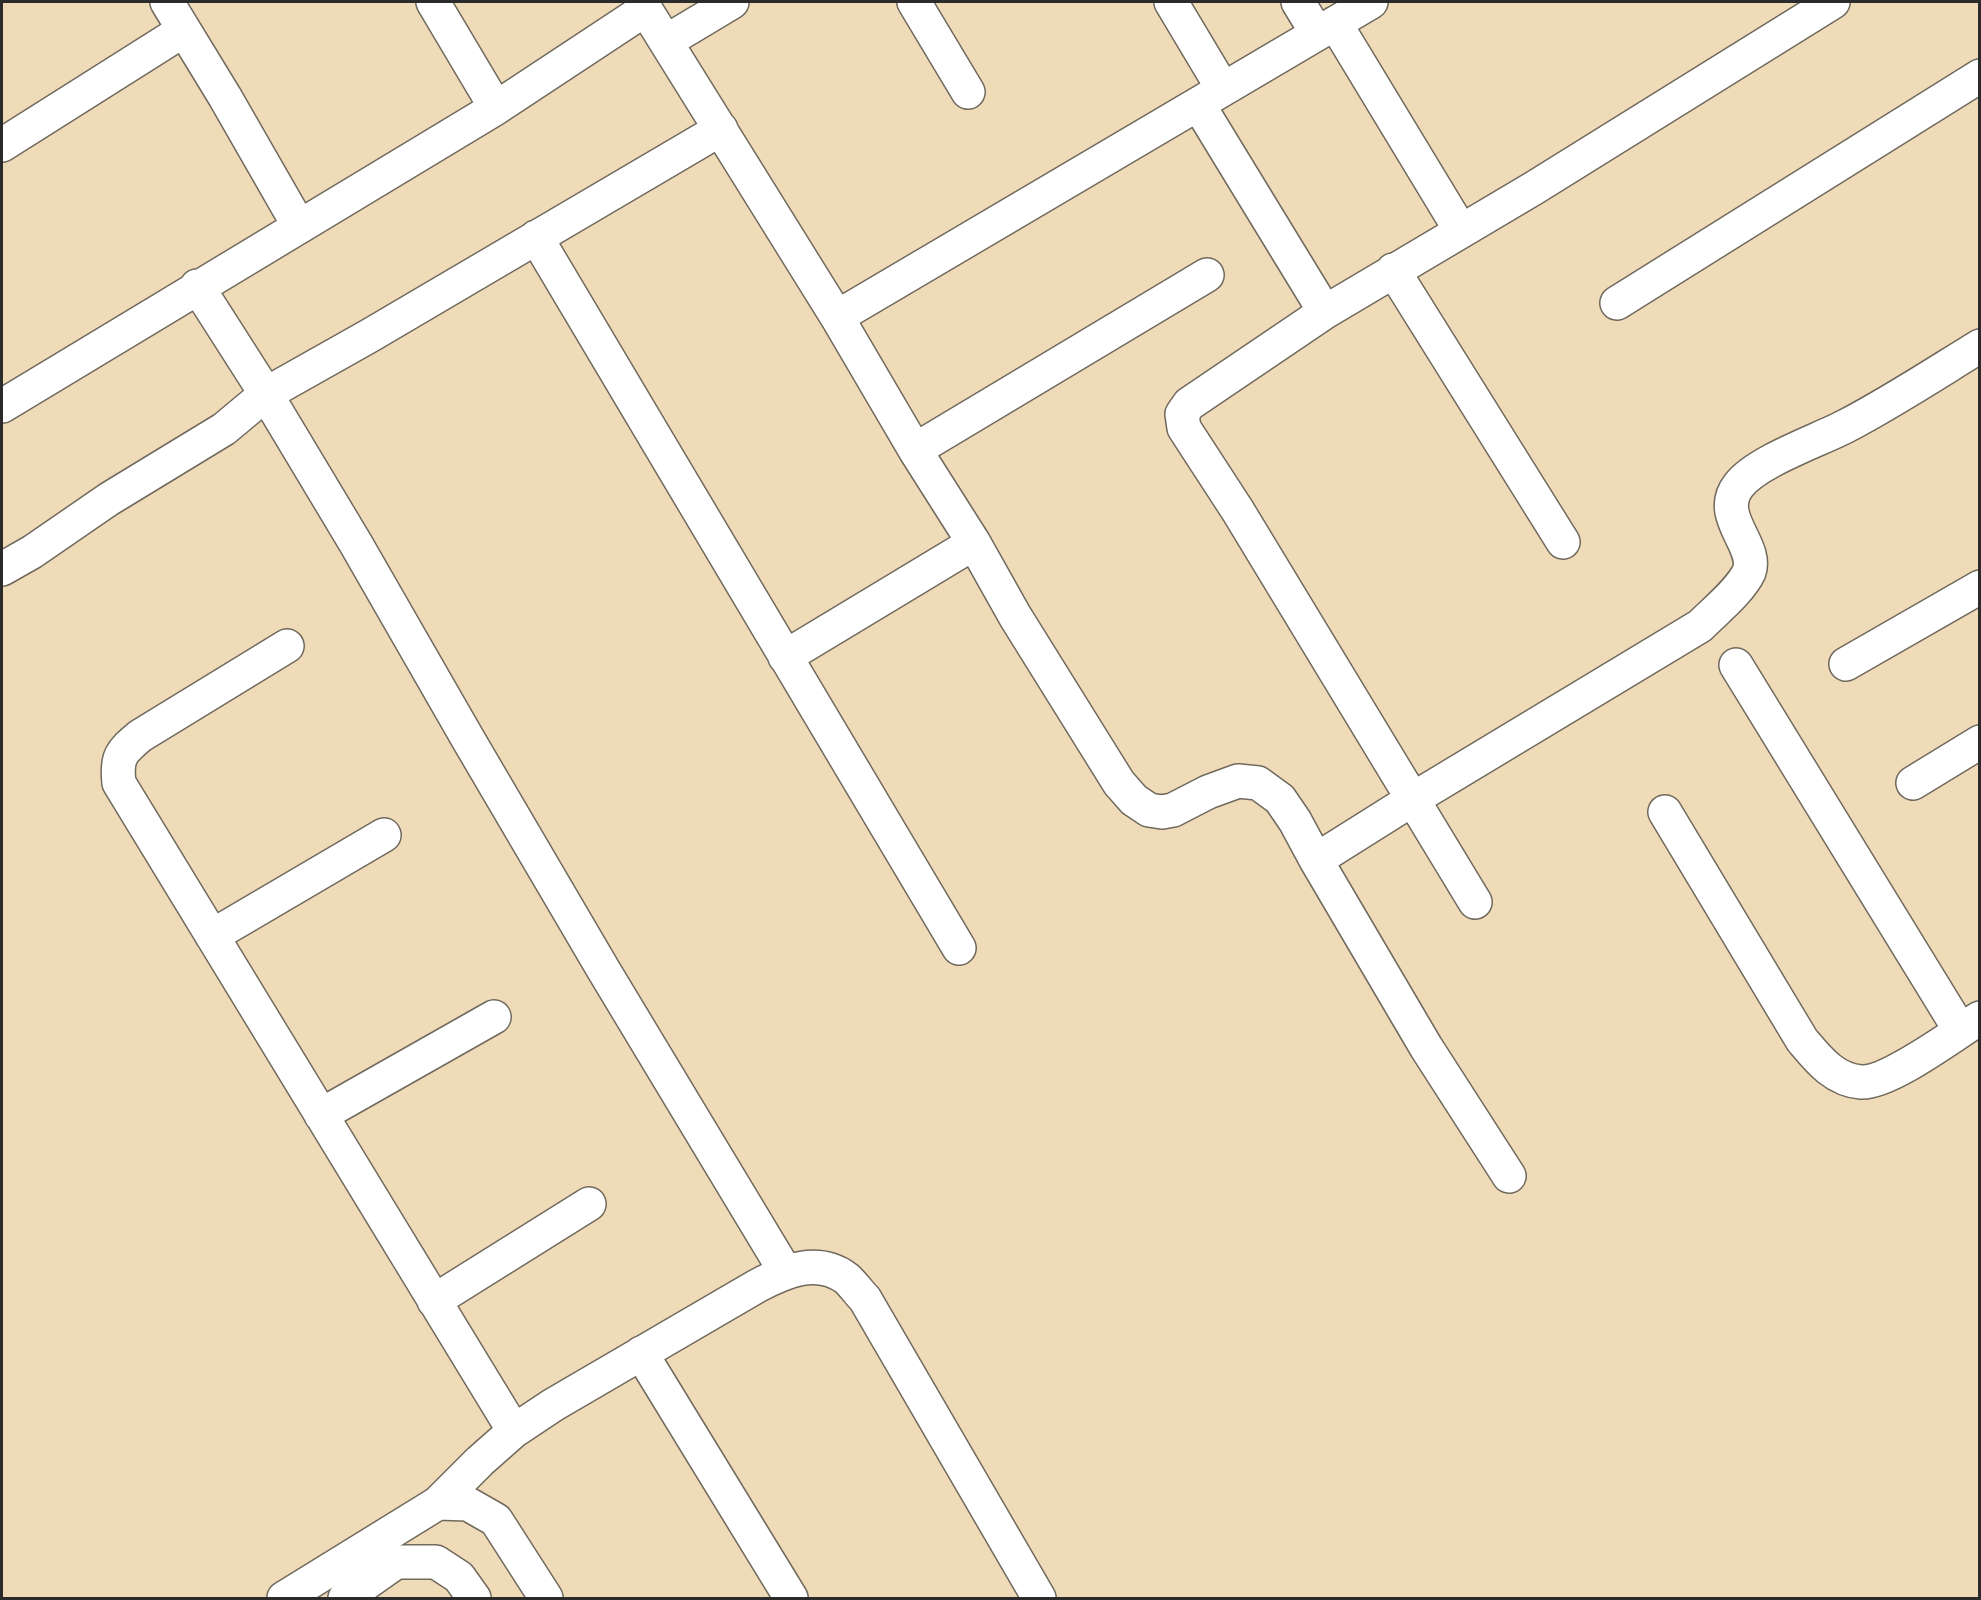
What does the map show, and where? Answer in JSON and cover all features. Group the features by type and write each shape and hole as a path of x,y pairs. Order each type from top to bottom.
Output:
{"street":[{"path":"167,2 299,226"},
{"path":"433,2 496,108"},
{"path":"667,41 732,2"},
{"path":"914,2 968,92"},
{"path":"1171,2 1210,96 1325,312"},
{"path":"1298,2 1326,28 1461,231"},
{"path":"837,317 1371,2"},
{"path":"1476,903 1238,511 1184,428 1182,414 1189,404 1325,312 1543,183 1833,2"},
{"path":"2,406 197,286 496,108 644,5 837,317 915,450 974,543 1015,616 1119,783 1134,800 1149,810 1162,812 1173,810 1208,792 1238,781 1258,783 1280,799 1426,1047 1509,1176"},
{"path":"2,145 184,30"},
{"path":"1617,303 1980,76"},
{"path":"2,569 32,552 109,499 224,429 266,394 721,129"},
{"path":"536,237 959,948"},
{"path":"1393,270 1563,542"},
{"path":"915,450 1207,275"},
{"path":"197,286 266,394 356,544 603,969 785,1271"},
{"path":"1316,860 1700,626 1739,586 1750,570 1749,555 1733,521 1732,502 1738,486 1760,467 1847,426 1980,346"},
{"path":"785,657 974,543"},
{"path":"1846,664 1980,587"},
{"path":"287,646 140,735 123,750 117,765 119,783 514,1431"},
{"path":"1665,812 1802,1040 1823,1065 1840,1076 1862,1083 1886,1076 1970,1024 1736,665"},
{"path":"1913,783 1980,742"},
{"path":"212,936 384,836"},
{"path":"321,1115 494,1017"},
{"path":"434,1301 590,1204"},
{"path":"285,1599 438,1503 514,1431 553,1405 785,1271 818,1267 830,1270 846,1279 865,1299 1039,1599"},
{"path":"641,1353 791,1599"},
{"path":"438,1503 468,1504 496,1520 546,1599"},
{"path":"345,1599 396,1562 436,1562 459,1577 474,1599"}]}
